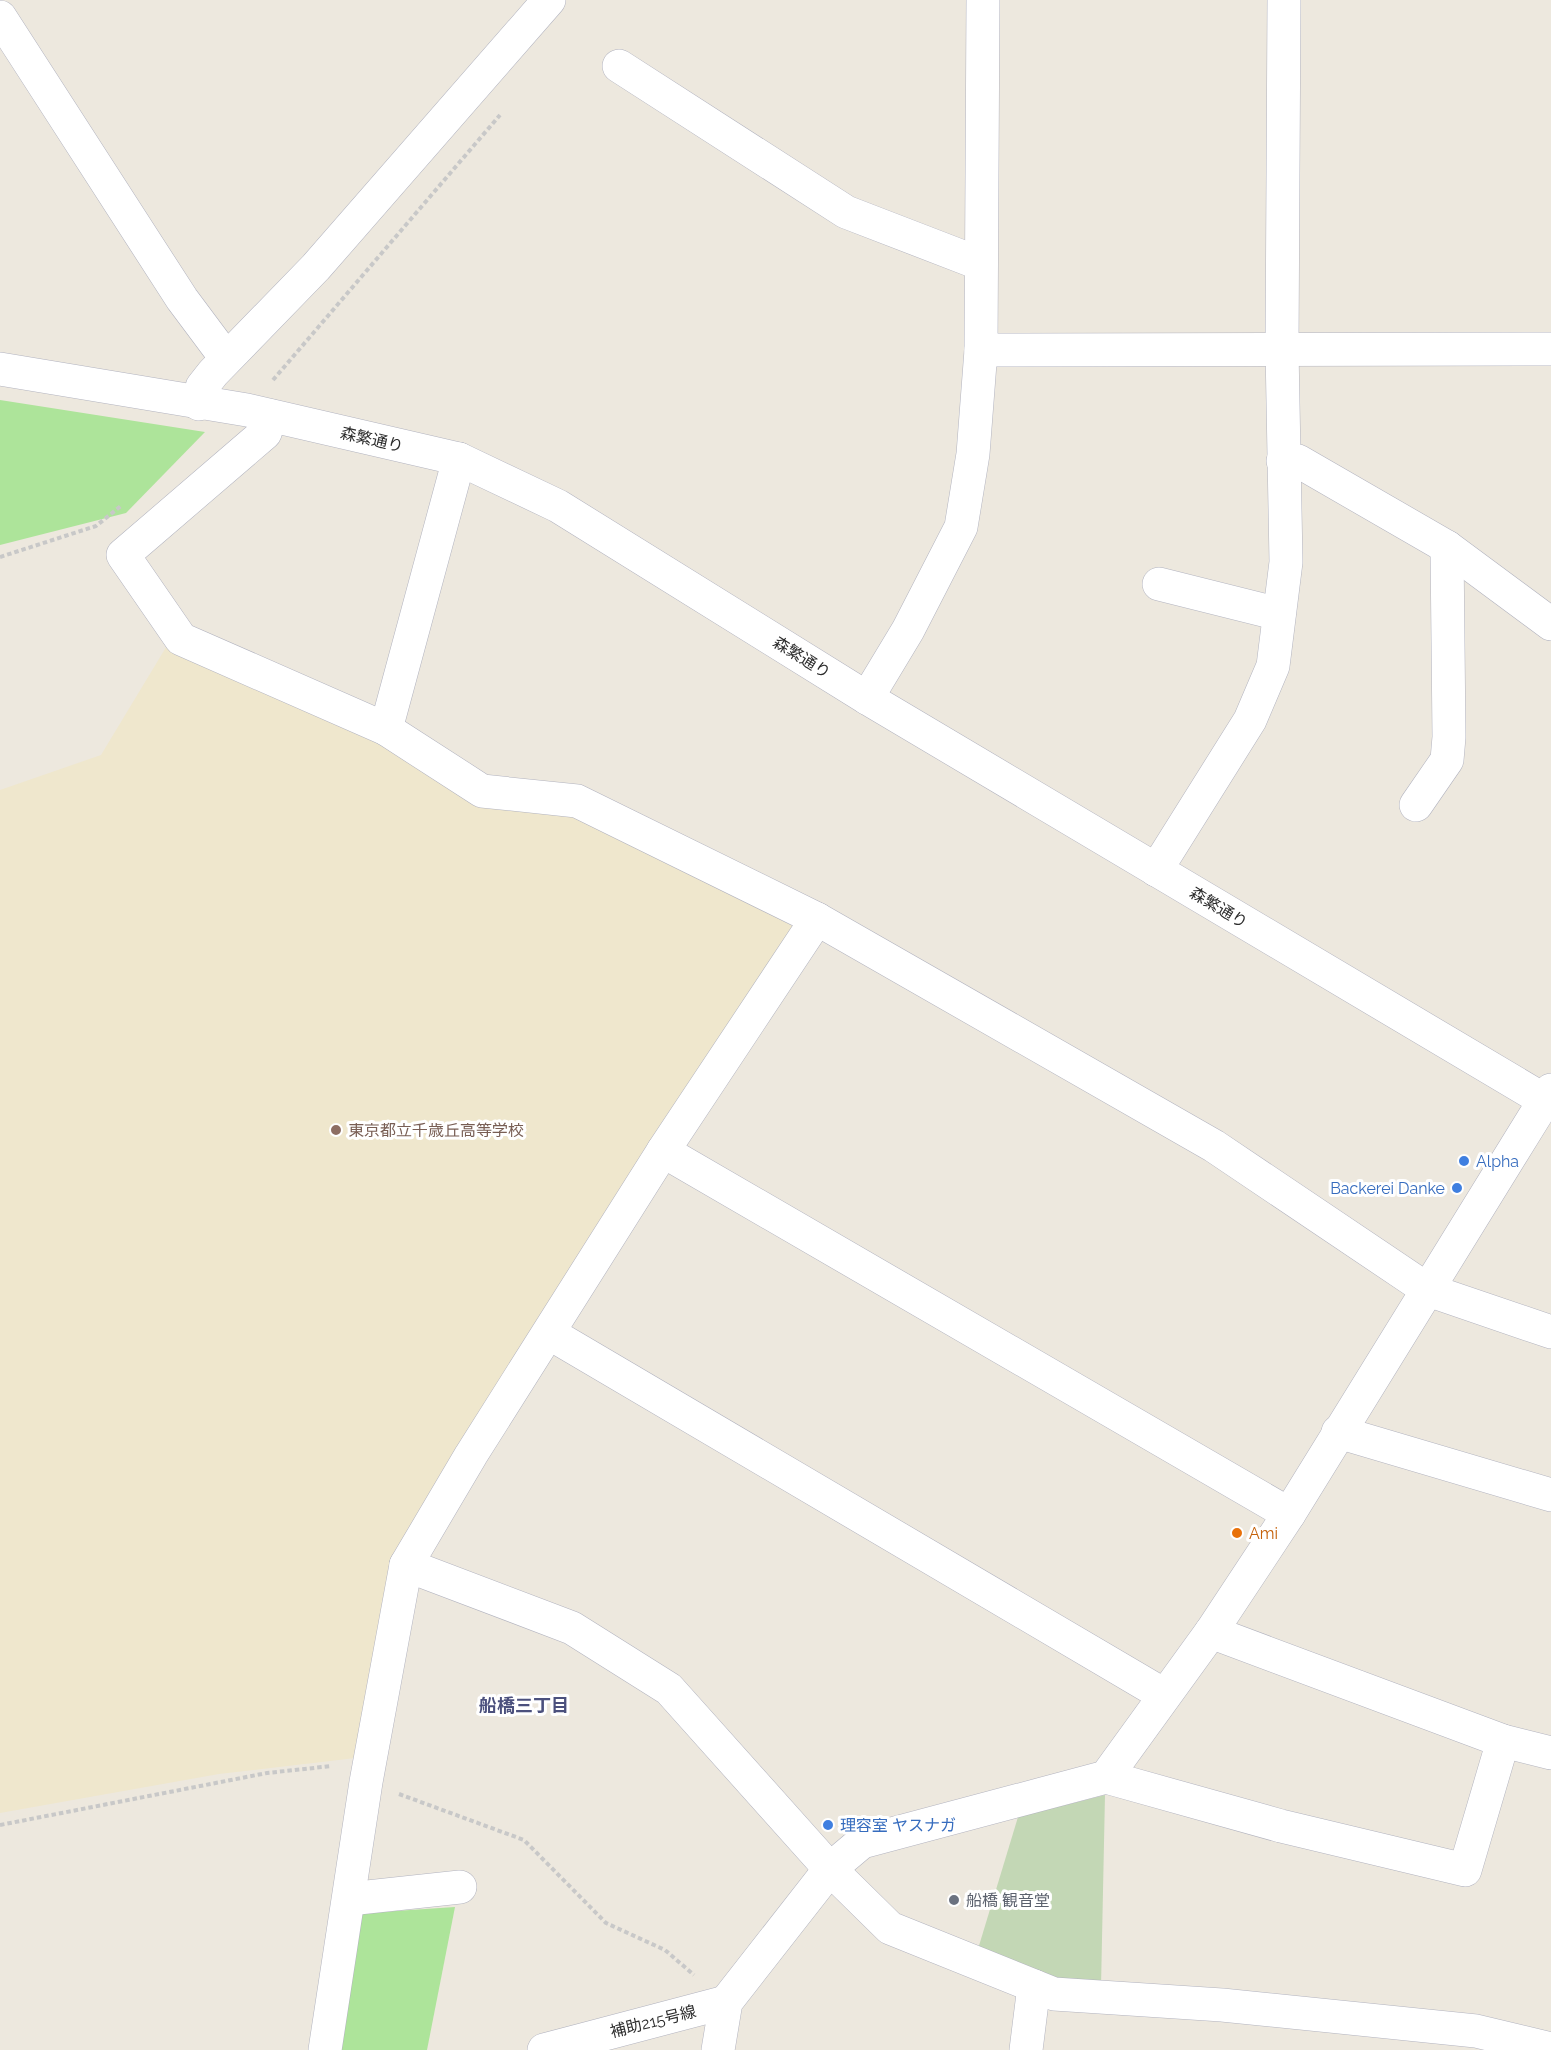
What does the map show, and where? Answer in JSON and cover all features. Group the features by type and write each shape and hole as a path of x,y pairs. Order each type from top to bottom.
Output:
{"street":[{"path":"199,404 202,387 226,358 316,267 549,0"},
{"path":"867,698 908,630 961,527 973,454 981,350 983,0"},
{"path":"1156,870 1250,720 1274,666 1286,562 1282,350 1284,0"},
{"path":"0,17 182,298 226,358"},
{"path":"619,66 846,212 981,264"},
{"path":"981,350 1551,349"},
{"name":"森繁通り","path":"0,369 259,413 459,459 558,506 867,698 1156,870 1548,1095"},
{"path":"259,413 266,433 123,555 182,639 386,729 482,791 577,801 817,919 1214,1146 1428,1290 1551,1332"},
{"path":"386,729 459,459"},
{"path":"1283,461 1298,461 1447,547 1551,624"},
{"path":"1416,804 1447,760 1449,737 1447,547"},
{"path":"1159,584 1279,614"},
{"path":"325,2050 368,1775 406,1565 663,1151 817,919"},
{"path":"1106,1777 1211,1632 1289,1514 1548,1095"},
{"path":"663,1151 1289,1514"},
{"path":"549,1333 1164,1695"},
{"path":"1338,1432 1551,1495"},
{"path":"406,1565 572,1628 669,1689 830,1869 890,1928 1054,1994 1222,2005 1476,2031 1551,2049"},
{"path":"1211,1632 1503,1741 1551,1753"},
{"path":"718,2050 726,2002 830,1869 862,1842 1106,1777 1281,1826 1466,1870 1503,1741"},
{"path":"349,1899 460,1887"},
{"path":"1026,2050 1034,1986"},
{"name":"補助215号線","path":"544,2050 726,2002"}],"path":[{"path":"259,413 506,107"},
{"path":"0,557 96,526 130,499"},
{"path":"0,1826 267,1773 331,1766 368,1775 524,1840 606,1923 665,1950 726,2002"}],"shaded area":[{"name":"東京都立千歳丘高等学校","path":"171,639 384,735 573,809 805,924 401,1565 364,1757 219,1774 0,1813 0,790 101,755"}],"green space":[{"path":"0,400 205,432 126,513 0,545"},
{"path":"1105,1795 1101,1987 1068,1985 978,1949 1018,1817"},
{"path":"455,1907 427,2050 332,2050 351,1914"}],"place":[{"name":"東京都立千歳丘高等学校","path":"336,1130"},
{"name":"Alpha","path":"1464,1161"},
{"name":"Backerei Danke","path":"1457,1188"},
{"name":"Ami","path":"1237,1533"},
{"name":"理容室 ヤスナガ","path":"828,1825"},
{"name":"船橋 観音堂","path":"954,1900"}],"district":[{"name":"船橋三丁目","path":"524,1706"}]}
